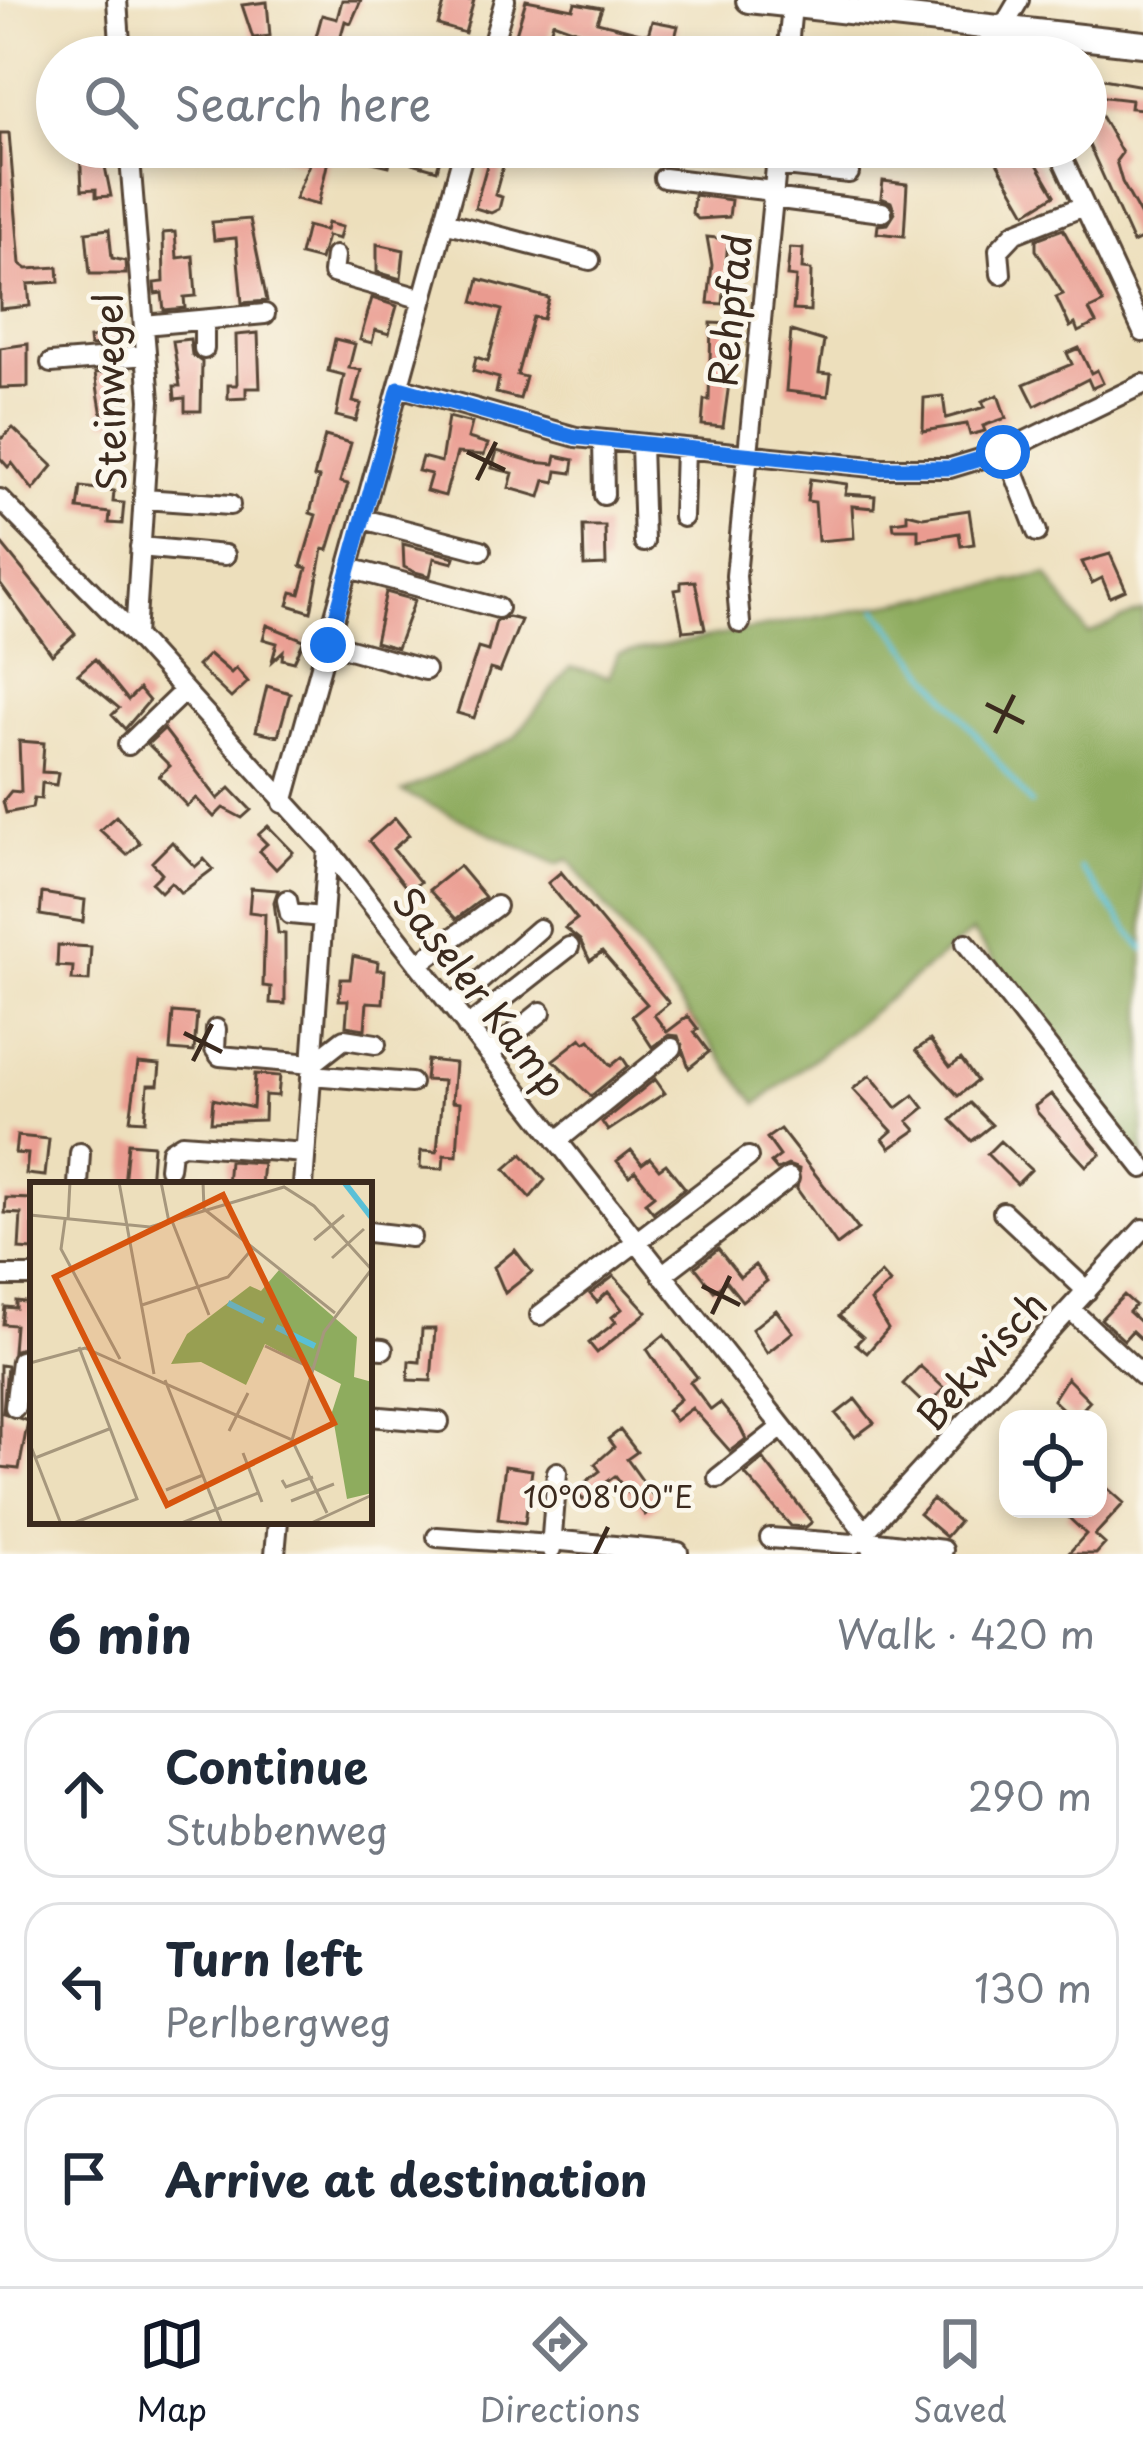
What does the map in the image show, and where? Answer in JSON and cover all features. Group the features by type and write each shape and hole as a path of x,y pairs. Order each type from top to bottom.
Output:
{"main road":[{"path":"772,2 944,11 1001,29 1067,36"},
{"path":"1107,40 1143,44"}],"street":[{"path":"117,0 120,36"},
{"path":"495,36 505,0"},
{"path":"1004,36 1001,29 1014,17 1019,0"},
{"path":"772,2 781,36"},
{"name":"Steinwegel","path":"131,168 150,400 135,636"},
{"path":"284,802 459,168"},
{"name":"Rehpfad","path":"740,623 736,576 776,168"},
{"path":"828,168 849,173"},
{"path":"1067,168 1141,322"},
{"path":"664,178 882,212"},
{"path":"1001,274 997,256 1009,238 1084,206"},
{"path":"446,218 536,238"},
{"path":"446,218 590,260"},
{"path":"138,257 159,254"},
{"path":"335,256 333,273 423,299"},
{"path":"259,318 204,327 144,329 259,318"},
{"path":"204,327 204,349"},
{"path":"51,363 146,355"},
{"path":"399,388 604,440 882,468 950,468 1006,451 1143,384"},
{"path":"604,440 604,495"},
{"path":"641,444 644,542"},
{"path":"683,518 685,448"},
{"path":"1006,451 1037,532"},
{"name":"Saseler Kamp","path":"0,499 135,636 328,849 869,1541"},
{"path":"144,499 230,505"},
{"path":"363,519 481,550"},
{"path":"140,547 225,555"},
{"path":"349,568 498,608"},
{"path":"328,643 425,670"},
{"path":"128,745 184,692"},
{"path":"303,1182 328,849"},
{"path":"287,900 290,914 322,917"},
{"path":"418,964 496,906"},
{"path":"451,1006 538,929"},
{"path":"966,943 1143,1168"},
{"path":"467,1027 569,947"},
{"path":"489,1054 541,1012"},
{"path":"216,1029 214,1049 220,1056 410,1083"},
{"path":"311,1069 344,1040 376,1044"},
{"path":"557,1141 672,1048"},
{"path":"169,1168 171,1151 182,1144 305,1153"},
{"path":"78,1182 80,1154"},
{"path":"540,1316 748,1157"},
{"path":"662,1275 789,1178"},
{"path":"1003,1212 1087,1291"},
{"name":"Bekwisch","path":"869,1541 1143,1229"},
{"path":"372,1232 411,1237"},
{"path":"0,1276 30,1280"},
{"path":"1070,1309 1143,1376"},
{"path":"15,1407 21,1361 30,1359"},
{"path":"372,1416 439,1422"},
{"path":"718,1478 782,1427"},
{"path":"551,1546 557,1472"},
{"path":"275,1554 278,1524"},
{"path":"436,1537 678,1552"},
{"path":"770,1538 869,1541 943,1550"}],"green space":[{"path":"1047,575 1088,634 1143,610 1143,1158 972,932 757,1104 569,859 557,864 402,792 514,738 570,667 609,677 618,654"}],"building":[{"path":"342,0 361,0 351,23 345,21 341,36 316,36 322,15 337,19"},
{"path":"445,0 474,0 465,33 438,25"},
{"path":"526,0 573,9 575,3 602,8 597,22 648,35 652,21 678,26 676,36 591,36 553,22 549,36 515,36"},
{"path":"267,2 270,36 252,36 242,5"},
{"path":"1107,80 1143,86 1143,109 1130,108 1131,100 1107,97"},
{"path":"1107,127 1122,153 1116,161 1122,182 1143,220 1143,238 1133,243 1099,168 1107,168"},
{"path":"0,133 9,133 20,264 27,269 58,267 59,282 28,284 30,306 0,309"},
{"path":"81,168 105,168 111,196 96,197 96,189 82,190"},
{"path":"307,168 326,168 318,205 295,199"},
{"path":"486,168 502,168 495,195 502,197 499,209 491,213 475,208"},
{"path":"1000,168 1039,168 1055,195 1026,213"},
{"path":"883,181 907,184 904,236 877,233 878,225 888,224 895,213 891,202 881,198"},
{"path":"694,195 731,200 729,217 698,219 692,213"},
{"path":"250,219 267,301 242,303 236,238 214,240 212,222"},
{"path":"327,223 342,227 339,239 327,236 320,260 300,255 307,226 325,231"},
{"path":"109,229 112,258 125,261 126,274 90,274 86,232"},
{"path":"1063,229 1103,303 1089,310 1096,323 1078,332 1075,324 1070,327 1056,297 1063,294 1036,250 1036,239"},
{"path":"175,232 177,258 193,256 196,296 184,297 185,308 164,310 162,293 155,294 154,283 164,282 163,233"},
{"path":"707,237 728,239 723,304 708,303 712,265"},
{"path":"377,244 404,250 401,279 377,272"},
{"path":"790,248 803,249 802,269 811,270 810,311 793,310 796,277 787,276"},
{"path":"479,279 549,298 543,319 533,317 517,375 526,377 520,399 496,393 499,378 473,371 476,357 488,361 502,310 473,302"},
{"path":"372,298 397,306 389,334 375,330 372,343 360,340"},
{"path":"119,309 120,344 90,346 89,338 102,337 100,310"},
{"path":"711,323 729,324 727,346 734,347 723,427 702,425 704,400 709,400"},
{"path":"791,331 824,341 819,373 831,374 828,396 786,391"},
{"path":"258,333 260,388 246,388 246,398 228,399 228,385 237,385 236,335"},
{"path":"190,339 192,355 202,362 201,411 185,411 185,398 175,399 174,386 180,386 173,341"},
{"path":"335,339 355,344 349,368 361,370 353,402 361,404 356,421 336,416 344,375 328,371"},
{"path":"28,344 28,387 0,388 0,348"},
{"path":"1079,348 1091,373 1097,370 1103,383 1092,388 1088,379 1035,406 1024,384 1072,364 1067,353"},
{"path":"125,370 128,413 123,413 123,421 103,422 95,373"},
{"path":"998,395 1006,418 983,426 985,431 970,435 967,424 923,431 924,398 943,396 946,418 985,407 982,401"},
{"path":"448,417 472,423 468,438 488,444 484,455 457,453 445,496 426,491 431,474 418,471 422,457 441,462"},
{"path":"13,428 53,466 33,490 12,463 8,467 0,458 0,440"},
{"path":"325,436 351,443 340,482 348,484 328,550 323,549 311,612 288,605 292,592 300,594 307,568 301,566 316,515 310,513 319,478 314,477"},
{"path":"497,451 534,462 554,464 556,456 574,460 572,473 557,471 555,482 545,480 540,497 509,488 513,473 492,468"},
{"path":"810,479 847,484 845,494 875,496 874,508 852,506 854,538 818,541 815,502 807,501"},
{"path":"81,487 114,491 113,502 124,503 122,524 109,523 110,513 78,509"},
{"path":"969,510 974,544 961,546 959,533 918,540 918,529 894,529 893,522 907,520 907,513 923,517"},
{"path":"583,526 605,526 606,565 584,566"},
{"path":"0,542 75,634 52,655 0,583"},
{"path":"403,544 455,557 453,563 434,558 430,576 404,567"},
{"path":"1110,554 1126,590 1110,597 1102,578 1092,583 1082,562"},
{"path":"695,581 705,629 683,631 675,590 681,589 681,582"},
{"path":"386,592 415,600 397,648 375,642"},
{"path":"521,620 500,672 490,669 474,718 457,713 478,648 488,651 496,621"},
{"path":"267,625 304,640 294,662 282,659 283,651 272,661 277,643 263,639"},
{"path":"209,654 231,673 236,668 248,682 231,698 197,666"},
{"path":"95,659 128,700 139,689 149,701 125,729 112,715 119,708 78,674"},
{"path":"267,686 290,693 278,736 256,731"},
{"path":"164,729 218,799 230,788 251,810 242,818 223,808 214,817 196,798 187,806 159,776 170,766 148,744"},
{"path":"19,741 44,743 42,772 58,773 56,785 42,783 41,799 34,798 32,808 6,813 3,801 11,791 21,792"},
{"path":"116,816 140,843 127,855 100,830"},
{"path":"395,818 409,835 393,849 420,882 409,891 369,841"},
{"path":"268,826 293,852 276,869 259,851 267,844 258,835"},
{"path":"172,842 195,867 204,859 213,869 181,893 171,882 161,892 152,883 162,873 152,862"},
{"path":"459,866 485,897 456,919 429,890"},
{"path":"561,872 669,1003 654,1015 667,1032 688,1016 698,1029 694,1032 709,1052 689,1068 678,1036 669,1035 652,1047 632,1016 647,1004 602,952 590,961 580,940 565,928 577,919 548,883"},
{"path":"251,888 278,890 274,902 278,933 285,934 285,1004 270,1003 271,987 263,986 265,914 249,912"},
{"path":"42,893 85,900 83,922 40,915"},
{"path":"58,945 91,947 89,981 72,980 73,967 57,966"},
{"path":"353,956 378,962 377,970 385,970 383,1003 367,1002 365,1029 346,1026 348,1000 339,1000 341,979 350,979"},
{"path":"173,1012 197,1014 194,1052 170,1050"},
{"path":"581,1038 585,1043 590,1040 611,1066 622,1057 628,1066 591,1096 553,1060"},
{"path":"930,1040 950,1067 961,1059 977,1081 958,1096 916,1050"},
{"path":"427,1060 455,1063 452,1102 460,1103 457,1156 444,1155 443,1169 420,1168 421,1151 437,1152 443,1081 425,1080"},
{"path":"138,1063 160,1065 158,1085 148,1085 145,1121 130,1120"},
{"path":"255,1074 280,1076 278,1096 265,1095 264,1120 211,1122 213,1099 253,1108"},
{"path":"870,1075 897,1108 914,1095 924,1108 908,1121 916,1130 890,1148 883,1139 892,1131 853,1089"},
{"path":"655,1079 665,1093 608,1131 602,1122"},
{"path":"1051,1094 1101,1154 1086,1166 1037,1112 1035,1106"},
{"path":"970,1103 992,1125 972,1141 951,1120"},
{"path":"780,1129 858,1229 837,1245 797,1189 799,1169 788,1165 777,1170 771,1163 780,1156 767,1138"},
{"path":"17,1136 49,1139 45,1176 26,1174 28,1154 15,1153"},
{"path":"1000,1141 1031,1170 1017,1184 987,1154"},
{"path":"128,1143 153,1145 150,1182 124,1182"},
{"path":"631,1150 642,1164 650,1158 659,1169 666,1164 685,1188 653,1212 645,1202 654,1195 635,1171 629,1176 617,1161"},
{"path":"522,1154 545,1180 530,1198 505,1169"},
{"path":"229,1161 263,1163 261,1182 227,1182"},
{"path":"6,1198 30,1199 30,1250 19,1249 21,1214 5,1213"},
{"path":"718,1249 740,1277 755,1265 767,1281 742,1301 726,1281 714,1291 695,1267"},
{"path":"515,1250 532,1272 505,1293 494,1267"},
{"path":"881,1273 890,1283 871,1301 888,1329 867,1353 856,1344 863,1337 839,1316"},
{"path":"614,1276 647,1312 597,1353 589,1343 616,1322 612,1317 622,1309 608,1292 597,1302 590,1294"},
{"path":"1124,1295 1135,1305 1129,1312 1143,1325 1143,1341 1132,1331 1124,1340 1101,1319"},
{"path":"16,1301 30,1303 30,1345 13,1351 15,1325 3,1324 5,1307 16,1308"},
{"path":"776,1310 793,1332 767,1353 752,1329"},
{"path":"422,1329 435,1329 431,1381 408,1380 409,1361 420,1362"},
{"path":"664,1335 697,1377 690,1382 711,1410 720,1403 740,1427 746,1439 730,1451 692,1408 675,1421 667,1410 680,1399 647,1349"},
{"path":"0,1365 7,1366 3,1413 28,1421 19,1469 0,1467"},
{"path":"920,1366 944,1388 927,1407 903,1384"},
{"path":"1067,1378 1090,1401 1082,1410 1064,1410 1053,1400"},
{"path":"855,1399 874,1423 855,1437 836,1414"},
{"path":"620,1430 637,1452 627,1459 659,1504 645,1515 615,1476 583,1500 575,1490 600,1471 595,1464 614,1447 608,1439"},
{"path":"763,1459 812,1522 806,1527 791,1526 745,1474"},
{"path":"505,1466 532,1470 525,1523 498,1519"},
{"path":"1107,1488 1124,1503 1095,1535 1105,1544 1096,1554 1068,1554 1086,1534 1069,1518 1107,1518"},
{"path":"933,1499 959,1522 946,1537 919,1514"}],"waterway":[{"path":"877,609 1031,804"},
{"path":"1080,868 1143,949"}],"route":[{"path":"328,645 399,388 576,437 882,468 950,468 1003,452"}]}
